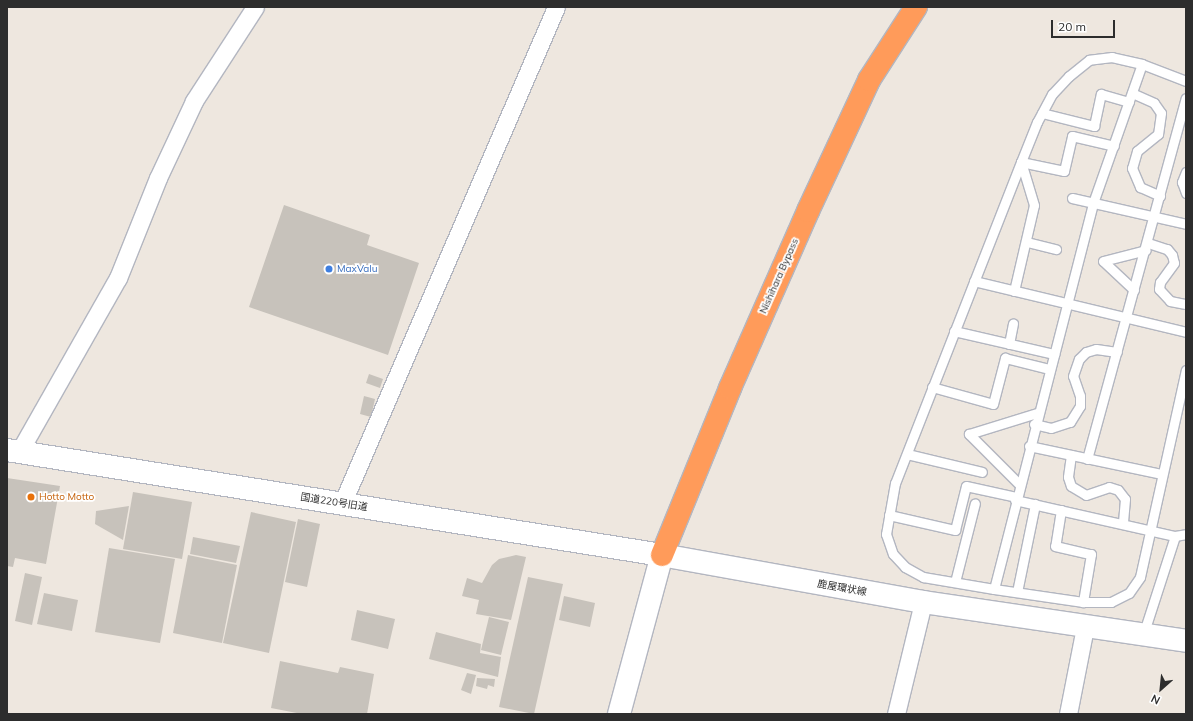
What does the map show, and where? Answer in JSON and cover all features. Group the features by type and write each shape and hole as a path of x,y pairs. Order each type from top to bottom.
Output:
{"highway":[{"name":"Nishihara Bypass","path":"662,555 730,388 811,204 869,80 916,7"}],"main road":[{"name":"国道220号旧道","path":"13,451 662,555"},
{"name":"鹿屋環状線","path":"662,555 923,602 1186,641"},
{"path":"619,714 662,555"}],"street":[{"path":"13,451 118,278 158,178 194,101 255,7"},
{"path":"342,504 556,7"},
{"path":"896,714 923,602"},
{"path":"1068,714 1085,627"}],"lane":[{"path":"1185,376 1140,577 1129,593 1111,602 1083,602 994,589 923,577 905,567 893,554 886,534 895,483 1021,162 1042,113 1056,90 1089,60 1112,57 1142,64 1186,81"},
{"path":"994,589 1034,424 1094,203 1142,64"},
{"path":"1132,93 1154,103 1161,113 1161,124 1158,134 1137,151 1132,168 1140,187 1160,196"},
{"path":"1042,113 1094,126 1101,94 1129,102"},
{"path":"1087,459 1160,196 1182,129 1186,98"},
{"path":"1021,162 1064,171 1072,136 1114,146"},
{"path":"1014,291 1027,242 1034,205 1021,162"},
{"path":"1186,172 1182,182 1186,193"},
{"path":"1072,198 1186,224"},
{"path":"1027,242 1056,249"},
{"path":"1134,290 1103,261 1147,246 1167,249 1172,255 1174,263 1160,282 1160,289 1170,301 1186,304"},
{"path":"974,281 1126,319 1186,332"},
{"path":"1009,344 1014,323"},
{"path":"954,331 1054,354"},
{"path":"1034,424 1051,428 1070,422 1080,406 1080,396 1073,376 1079,359 1086,352 1096,349 1117,352"},
{"path":"932,387 994,404 1005,358 1050,369"},
{"path":"1019,484 969,434 1037,413"},
{"path":"1176,415 1186,417"},
{"path":"1029,446 1162,474"},
{"path":"907,454 982,472"},
{"path":"1071,455 1068,477 1071,486 1086,495 1109,487 1118,490 1125,499 1123,524"},
{"path":"889,515 955,530 966,486 1034,504 1176,536 1186,534"},
{"path":"955,582 975,503"},
{"path":"1017,592 1034,504"},
{"path":"1061,510 1055,546 1091,554 1083,602"},
{"path":"1143,635 1176,536"}],"building":[{"path":"284,205 370,235 367,245 419,263 388,355 249,307"},
{"path":"369,374 383,379 380,388 366,383"},
{"path":"364,396 375,399 371,417 360,414"},
{"path":"7,478 60,486 46,564 15,558 13,567 7,566"},
{"path":"133,492 192,502 182,559 123,549"},
{"path":"129,506 123,540 95,524 96,511"},
{"path":"251,512 296,522 269,653 223,643"},
{"path":"298,519 320,524 307,587 285,582"},
{"path":"193,537 240,546 236,563 190,554"},
{"path":"109,548 175,559 160,643 95,632"},
{"path":"188,555 237,565 222,643 173,633"},
{"path":"516,555 526,557 511,620 476,614 479,600 462,596 467,578 482,583 492,565 499,559"},
{"path":"25,573 42,577 32,625 15,621"},
{"path":"528,577 563,584 534,714 499,707"},
{"path":"44,593 78,600 72,631 37,624"},
{"path":"564,596 595,603 590,627 559,620"},
{"path":"357,610 395,619 388,649 351,640"},
{"path":"489,617 509,622 501,655 481,650"},
{"path":"436,632 481,644 480,653 501,657 498,677 429,659"},
{"path":"280,661 338,673 340,667 374,674 367,714 302,714 271,708"},
{"path":"467,673 476,675 471,694 461,690"},
{"path":"477,678 495,679 494,687 488,685 487,689 476,686"}],"place":[{"name":"MaxValu","path":"329,269"},
{"name":"Hotto Motto","path":"31,497"}]}
